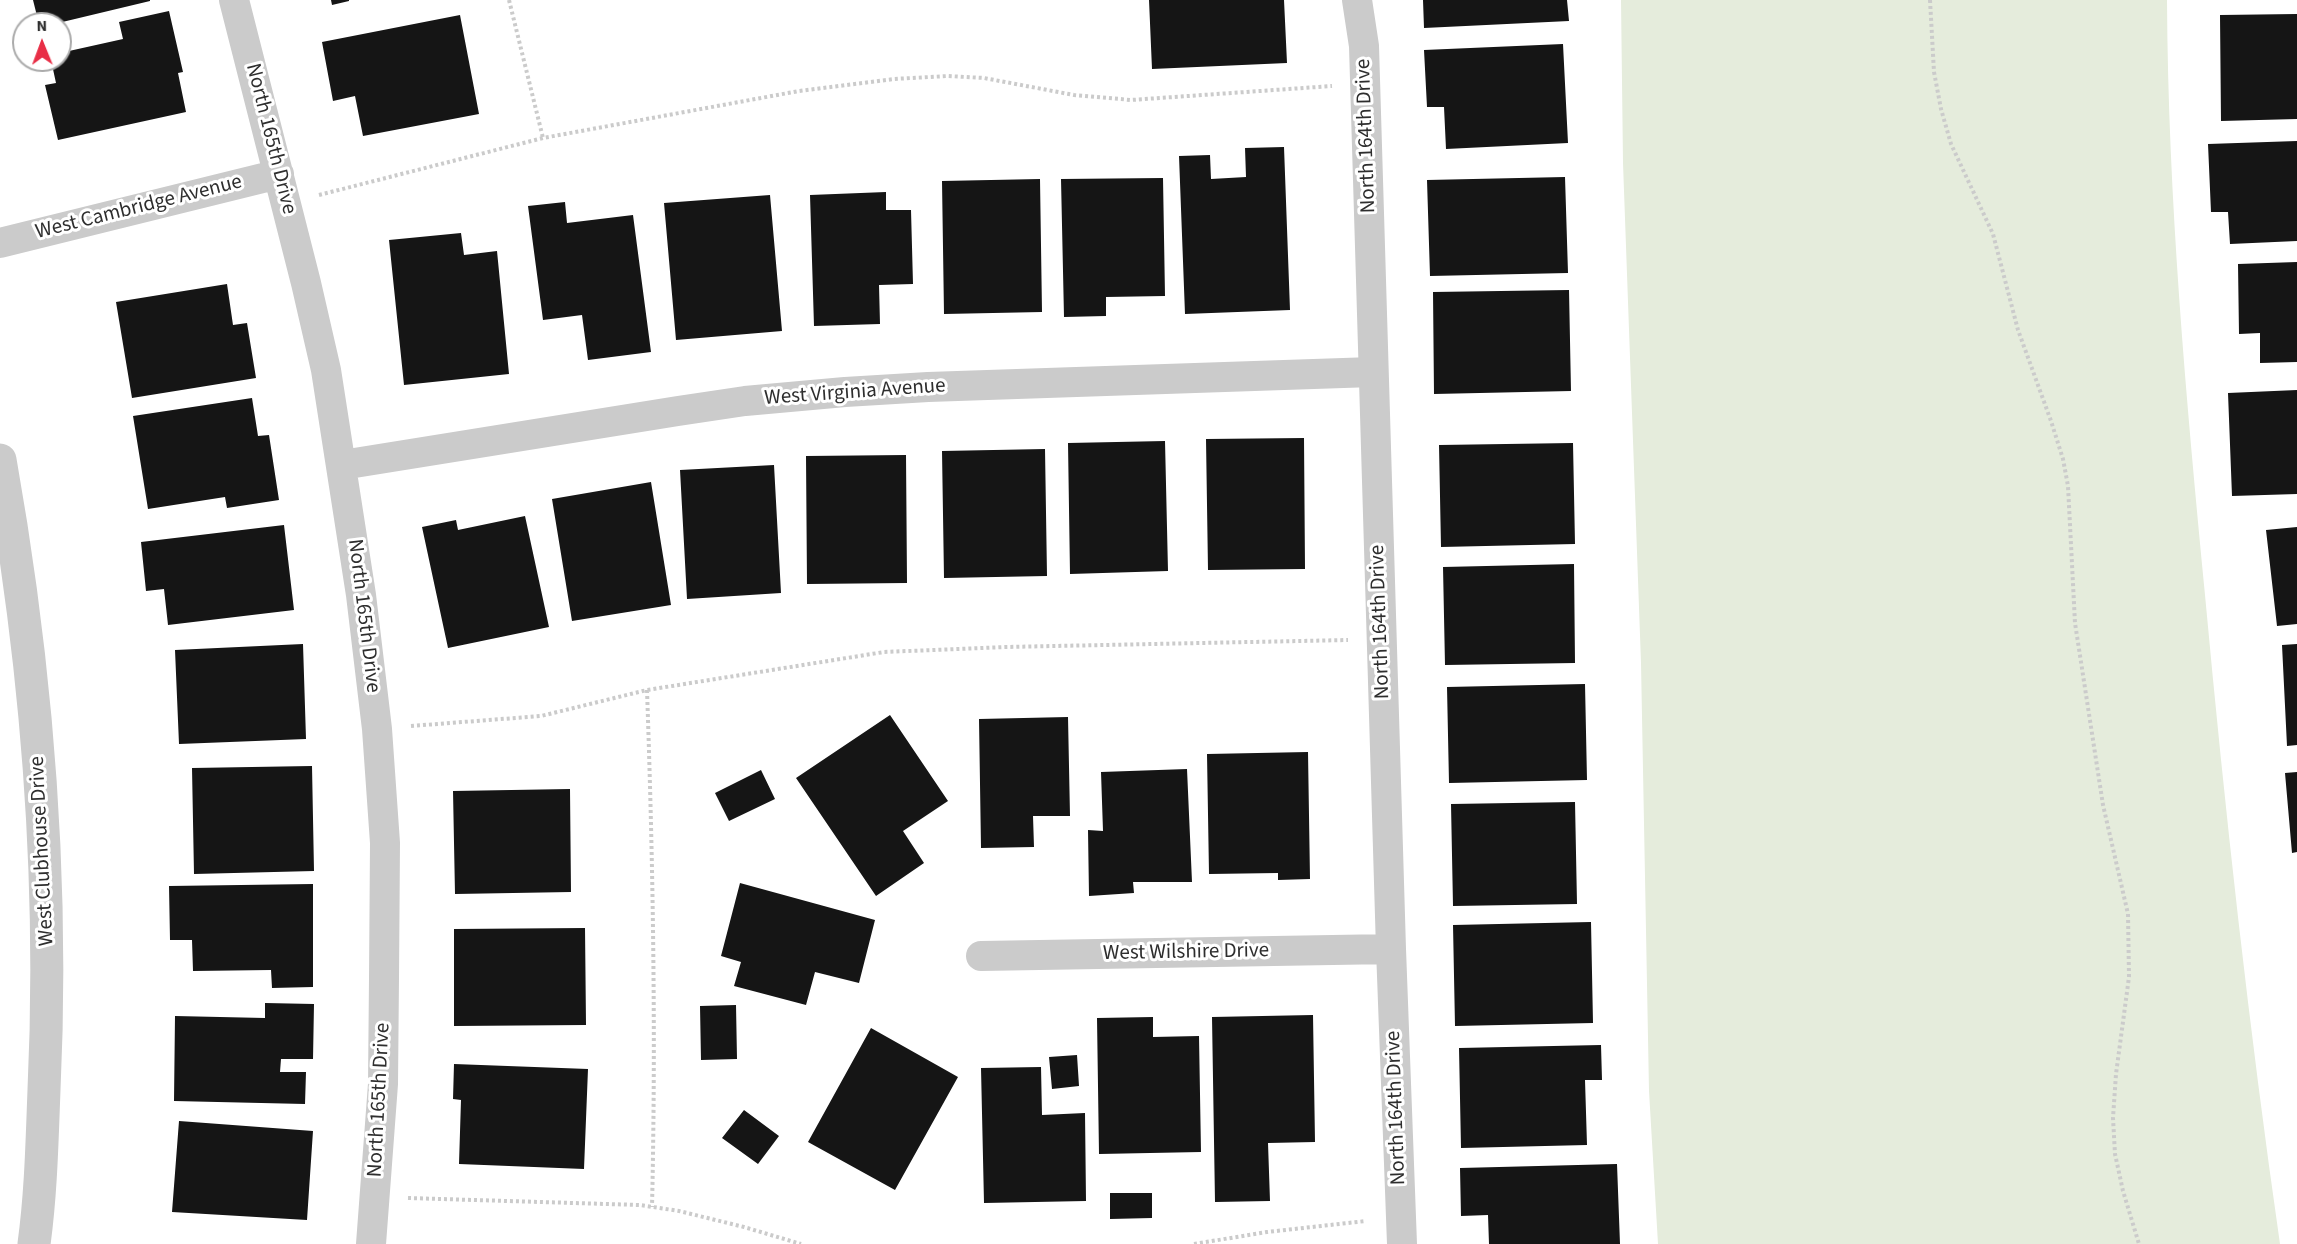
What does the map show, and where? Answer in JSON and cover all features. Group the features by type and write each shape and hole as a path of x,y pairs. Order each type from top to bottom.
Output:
{"street":[{"name":"North 165th Drive","path":"234,0 326,370 362,595 377,729 385,843 385,967 383,1084 371,1244"},
{"name":"North 164th Drive","path":"1358,0 1364,46 1401,1232"},
{"name":"West Cambridge Avenue","path":"0,243 279,174"},
{"name":"West Virginia Avenue","path":"342,465 745,401 844,392 928,387 1373,372"},
{"name":"West Clubhouse Drive","path":"0,460 20,582 42,797 48,1025 34,1244"},
{"name":"West Wilshire Drive","path":"981,956 1391,949"}],"path":[{"path":"509,0 543,138"},
{"path":"1930,0 1934,72 1943,118 1951,144 1993,234 2018,330 2051,421 2063,459 2068,486 2075,623 2103,805 2118,862 2128,914 2129,977 2113,1118 2115,1154 2123,1191 2139,1244"},
{"path":"287,206 320,195 543,138 799,91 894,79 948,76 984,78 1074,96 1131,100 1365,85"},
{"path":"377,729 541,716 647,690 884,652 1382,638"},
{"path":"647,690 654,911 655,1068 652,1207"},
{"path":"374,1199 615,1203 652,1207 744,1227 801,1244"},
{"path":"1194,1244 1301,1228 1401,1232"}],"green space":[{"path":"1621,0 2167,0 2174,224 2191,447 2238,920 2280,1244 1658,1244 1649,1091 1641,663 1623,163"}],"building":[{"path":"33,0 150,0 72,20 72,12 36,12"},
{"path":"331,0 349,0 349,1 332,5"},
{"path":"1149,0 1284,0 1287,63 1152,69"},
{"path":"1423,0 1567,0 1569,21 1424,28"},
{"path":"169,11 183,72 178,73 186,112 58,140 45,85 56,83 54,72 72,72 72,50 123,39 119,22"},
{"path":"2297,14 2297,119 2221,121 2220,15"},
{"path":"460,15 479,114 363,136 355,96 333,101 322,42"},
{"path":"1563,44 1568,143 1446,149 1444,107 1427,107 1424,50"},
{"path":"2297,141 2297,241 2230,244 2228,212 2211,212 2208,144"},
{"path":"1284,147 1290,310 1185,314 1179,156 1210,155 1211,179 1246,177 1245,148"},
{"path":"1565,177 1568,273 1430,276 1427,180"},
{"path":"1163,178 1165,296 1106,297 1106,316 1064,317 1061,179"},
{"path":"1040,179 1042,312 944,314 942,181"},
{"path":"886,192 886,210 911,210 913,284 879,285 880,324 814,326 810,195"},
{"path":"770,195 782,331 676,340 664,203"},
{"path":"565,202 567,223 633,215 651,352 588,360 582,315 543,320 528,206"},
{"path":"461,233 464,255 497,251 509,374 404,385 389,240"},
{"path":"2297,262 2297,362 2260,363 2260,333 2239,334 2238,264"},
{"path":"227,284 233,325 247,323 256,378 132,398 116,302"},
{"path":"1569,290 1571,391 1434,394 1433,292"},
{"path":"2297,390 2297,494 2232,496 2228,393"},
{"path":"252,398 258,436 269,435 279,500 227,508 225,497 148,509 133,416"},
{"path":"1304,438 1305,569 1208,570 1206,439"},
{"path":"1165,441 1168,571 1070,574 1068,443"},
{"path":"1573,443 1575,544 1441,547 1439,445"},
{"path":"1045,449 1047,576 944,578 942,451"},
{"path":"906,455 907,583 807,584 806,456"},
{"path":"774,465 781,593 687,599 680,470"},
{"path":"651,482 671,605 572,621 552,499"},
{"path":"525,516 549,627 448,648 422,527 456,520 458,530"},
{"path":"284,525 294,610 168,625 164,589 146,591 141,542"},
{"path":"2297,527 2297,624 2277,626 2266,530"},
{"path":"1574,564 1575,663 1445,665 1443,567"},
{"path":"303,644 306,739 179,744 175,650"},
{"path":"2297,644 2297,745 2287,746 2282,645"},
{"path":"1585,684 1587,780 1449,783 1447,687"},
{"path":"890,715 948,801 903,831 924,863 876,896 796,778"},
{"path":"1068,717 1070,816 1033,816 1034,847 981,848 979,719"},
{"path":"1308,752 1310,879 1278,880 1278,873 1209,874 1207,754"},
{"path":"312,766 314,871 194,874 192,768"},
{"path":"1187,769 1192,882 1133,882 1134,893 1089,896 1088,830 1103,831 1101,772"},
{"path":"761,770 775,799 729,821 715,793"},
{"path":"2297,772 2297,852 2292,853 2285,773"},
{"path":"570,789 571,892 455,894 453,791"},
{"path":"1575,802 1577,904 1453,906 1451,804"},
{"path":"740,883 875,920 859,983 815,972 806,1005 734,986 741,962 721,956"},
{"path":"313,884 313,987 272,988 271,970 193,971 192,940 170,940 169,886"},
{"path":"1591,922 1593,1023 1455,1026 1453,925"},
{"path":"585,928 586,1025 454,1026 454,929"},
{"path":"265,1003 314,1004 313,1059 281,1059 280,1072 306,1072 305,1104 174,1101 175,1016 265,1018"},
{"path":"736,1005 737,1059 701,1060 700,1006"},
{"path":"1313,1015 1315,1142 1268,1143 1270,1201 1215,1202 1212,1017"},
{"path":"1153,1017 1153,1037 1199,1036 1201,1152 1099,1154 1097,1018"},
{"path":"871,1028 958,1077 895,1190 808,1142"},
{"path":"1601,1045 1602,1080 1585,1080 1587,1145 1461,1148 1459,1048"},
{"path":"1077,1055 1079,1086 1052,1089 1049,1057"},
{"path":"454,1064 588,1069 584,1169 459,1164 461,1100 453,1099"},
{"path":"1041,1067 1042,1115 1085,1113 1086,1201 984,1203 981,1068"},
{"path":"744,1110 779,1136 758,1164 722,1138"},
{"path":"179,1121 313,1131 307,1220 172,1212"},
{"path":"1617,1164 1620,1244 1489,1244 1488,1215 1461,1216 1460,1168"},
{"path":"1110,1193 1152,1193 1152,1218 1110,1219"}]}
